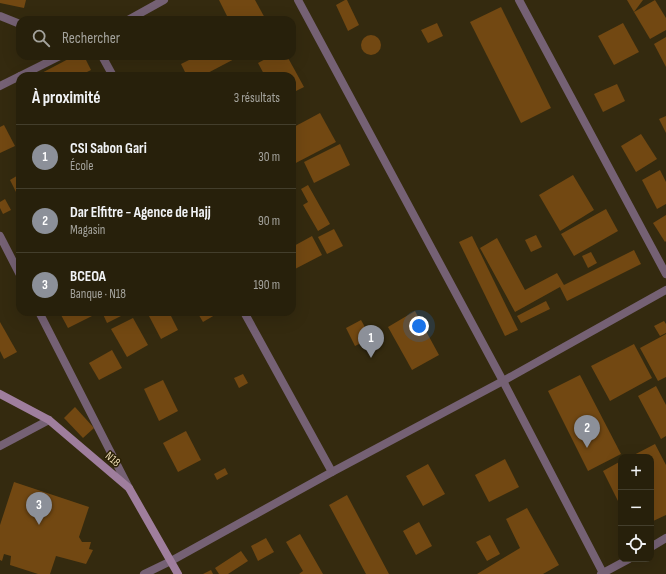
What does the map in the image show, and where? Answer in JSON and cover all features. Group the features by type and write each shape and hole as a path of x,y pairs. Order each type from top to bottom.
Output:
{"main road":[{"name":"N18","path":"0,394 49,420 129,488 178,574"}],"street":[{"path":"135,16 164,0"},
{"path":"298,0 503,381 602,574 624,562"},
{"path":"519,0 666,274"},
{"path":"0,16 16,22"},
{"path":"28,72 52,60"},
{"path":"104,60 111,72"},
{"path":"0,86 16,78"},
{"path":"0,236 16,267"},
{"path":"144,574 171,561 332,472 503,381 666,290"},
{"path":"41,316 129,488"},
{"path":"246,316 332,472"},
{"path":"0,446 49,420"},
{"path":"654,545 666,538"}],"building":[{"path":"0,0 26,0 24,8 0,3"},
{"path":"219,0 255,0 264,16 227,16"},
{"path":"347,0 359,25 348,31 336,5"},
{"path":"627,0 643,0 634,12"},
{"path":"655,0 666,18 666,30 650,39 634,12"},
{"path":"501,7 551,108 521,123 470,22"},
{"path":"437,23 443,36 428,43 421,30"},
{"path":"623,23 639,52 614,65 598,36"},
{"path":"371,35 378,38 381,45 378,52 371,55 364,52 361,45 364,38"},
{"path":"666,37 666,67 654,44"},
{"path":"66,60 86,60 91,70 87,72 44,72"},
{"path":"189,60 232,60 210,72 185,72 181,64"},
{"path":"264,60 289,60 296,72 263,72 258,63"},
{"path":"296,72 304,87 296,91"},
{"path":"617,84 625,101 603,112 594,94"},
{"path":"320,113 336,142 296,163 296,126"},
{"path":"666,116 666,133 659,119"},
{"path":"4,125 15,146 0,153 0,127"},
{"path":"641,134 657,159 636,172 621,146"},
{"path":"340,144 350,165 314,183 304,162"},
{"path":"660,170 666,182 666,204 657,209 642,180"},
{"path":"573,175 594,210 560,231 539,195"},
{"path":"16,176 16,192 10,180"},
{"path":"308,185 330,224 318,231 303,205 308,202 301,189"},
{"path":"5,199 11,210 3,214 0,208 0,202"},
{"path":"606,209 618,231 574,256 561,234"},
{"path":"666,215 666,241 665,242 653,223"},
{"path":"334,229 343,246 327,254 318,237"},
{"path":"536,235 542,247 531,252 525,240"},
{"path":"312,236 322,255 296,268 296,245"},
{"path":"472,236 518,330 505,336 459,242"},
{"path":"497,238 525,290 557,273 564,285 634,250 641,264 567,301 560,287 515,312 480,248"},
{"path":"591,252 597,263 588,268 582,256"},
{"path":"546,301 550,309 521,323 517,316"},
{"path":"415,311 439,355 412,370 388,327"},
{"path":"62,316 92,316 68,328"},
{"path":"104,316 121,316 107,323"},
{"path":"149,316 171,316 178,330 161,339"},
{"path":"199,316 213,316 203,322"},
{"path":"133,318 148,345 127,357 111,329"},
{"path":"361,320 371,338 355,346 346,328"},
{"path":"664,321 666,324 666,333 660,336 654,326"},
{"path":"0,322 17,352 4,359 0,351"},
{"path":"666,334 666,377 658,381 640,348"},
{"path":"634,344 652,378 610,401 591,366"},
{"path":"112,350 122,368 99,380 89,363"},
{"path":"243,374 248,383 239,388 234,378"},
{"path":"580,375 621,454 618,454 618,456 588,471 548,391"},
{"path":"163,380 178,411 159,421 144,389"},
{"path":"656,386 666,405 666,436 661,439 638,396"},
{"path":"75,407 94,428 83,438 64,418"},
{"path":"186,431 201,460 178,472 163,443"},
{"path":"655,444 666,465 666,515 654,521 654,454 636,454"},
{"path":"505,459 519,487 489,502 475,475"},
{"path":"618,463 618,501 603,471"},
{"path":"428,464 445,494 423,506 406,476"},
{"path":"225,468 228,474 217,480 214,474"},
{"path":"14,482 89,507 79,537 82,542 91,542 89,549 93,550 86,564 56,556 50,574 38,574 10,565 11,556 4,554 2,561 0,560 0,525"},
{"path":"347,495 389,574 366,574 329,505"},
{"path":"527,508 559,565 543,574 477,574 520,548 506,519"},
{"path":"419,522 432,546 416,555 403,531"},
{"path":"300,534 323,574 299,574 303,571 286,542"},
{"path":"490,535 500,554 487,561 476,542"},
{"path":"266,538 274,552 258,561 251,546"},
{"path":"241,551 248,561 228,574 219,574 215,568"},
{"path":"211,570 213,574 203,574"}],"place":[{"name":"CSI Sabon Gari","path":"371,358"},
{"name":"Dar Elfitre - Agence de Hajj","path":"587,448"},
{"name":"BCEOA","path":"39,525"}]}
